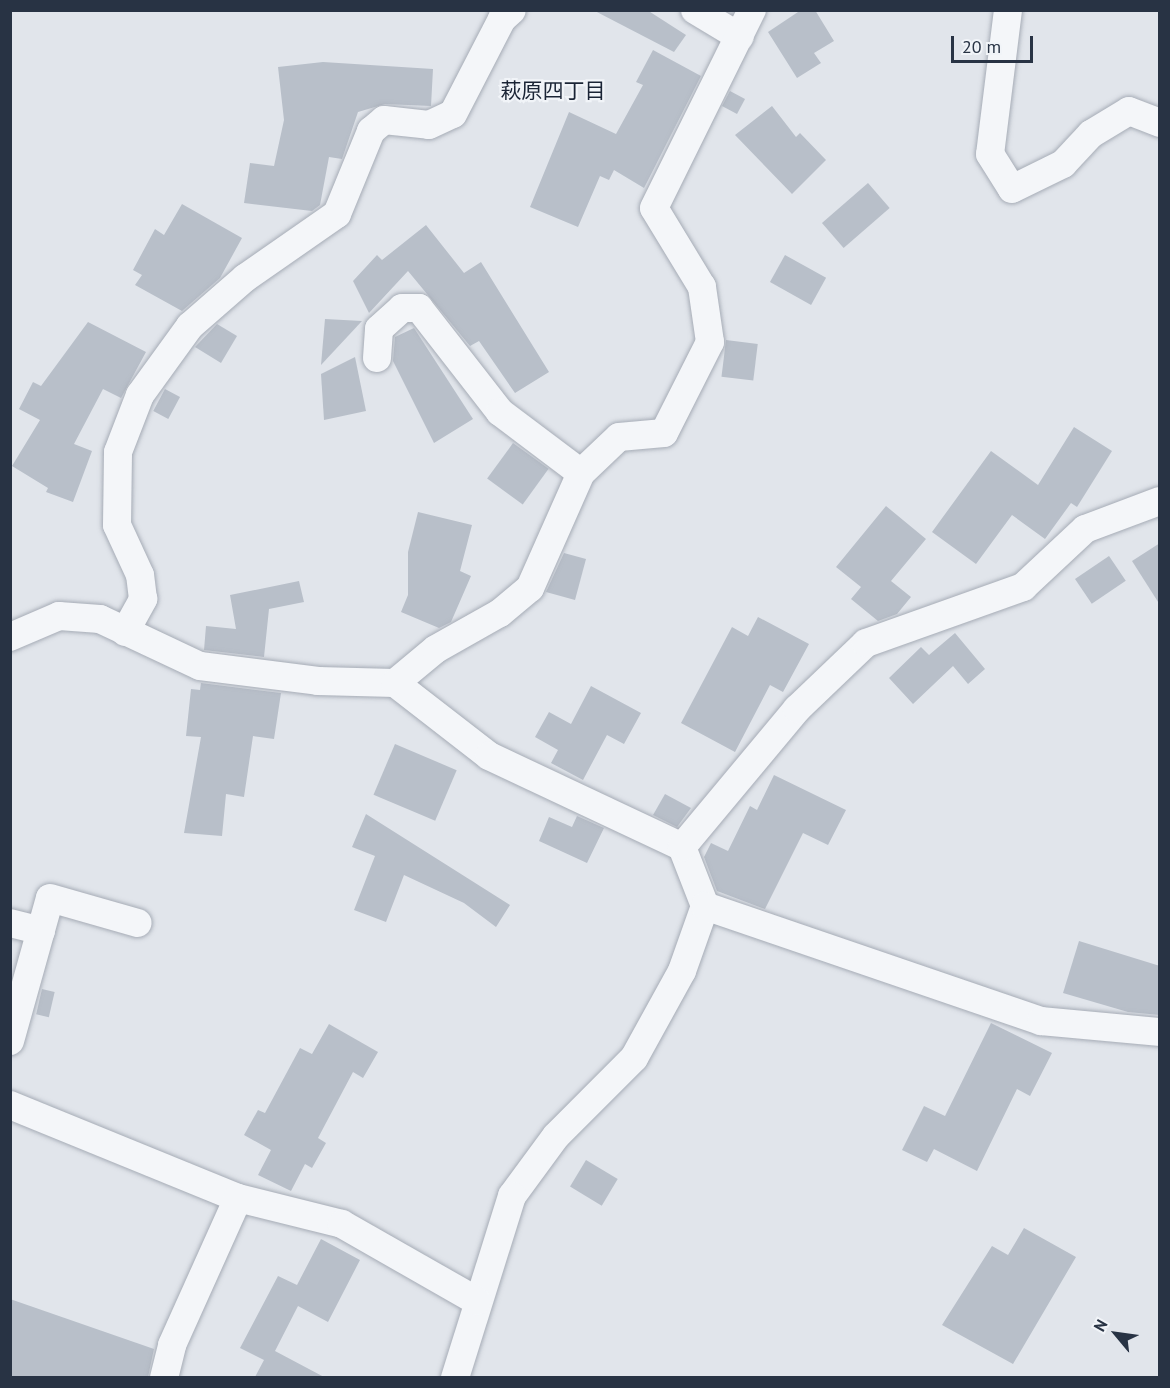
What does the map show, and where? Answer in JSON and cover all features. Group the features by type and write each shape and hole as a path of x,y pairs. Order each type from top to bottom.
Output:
{"street":[{"path":"125,632 143,599 140,575 117,525 118,452 140,395 190,326 245,278 337,214 371,131 384,120 429,125 453,114 502,19 512,10"},
{"path":"695,10 740,37"},
{"path":"396,683 436,649 500,613 530,588 580,473 619,437 664,433 710,342 702,287 654,208 752,10"},
{"path":"1008,10 990,154 1012,189 1063,164 1091,134 1130,111 1160,123"},
{"path":"377,358 379,329 402,308 419,308 500,412 580,473"},
{"path":"682,846 797,709 866,643 1023,587 1085,530 1160,501"},
{"path":"10,637 59,616 100,619 201,666 318,681 396,683 489,756 682,846 705,906 682,971 634,1058 556,1136 512,1196 454,1377"},
{"path":"10,1041 50,898 138,923"},
{"path":"705,906 1041,1021 1160,1032"},
{"path":"10,923 41,931"},
{"path":"10,1105 238,1198 342,1224 477,1301"},
{"path":"164,1377 172,1345 238,1198"}],"building":[{"path":"593,10 647,10 686,35 674,52"},
{"path":"801,10 815,10 834,41 814,53 821,63 797,78 768,32"},
{"path":"653,50 701,76 644,188 614,170 609,180 600,176 578,227 530,207 569,112 616,134 643,85 636,82"},
{"path":"323,62 433,69 431,106 385,104 358,112 342,159 329,157 320,205 312,211 244,203 250,163 274,166 284,120 278,67"},
{"path":"730,91 745,99 737,114 722,106"},
{"path":"772,106 796,137 800,133 826,160 792,194 735,135"},
{"path":"868,183 890,208 844,248 822,223"},
{"path":"182,204 242,238 220,278 182,311 135,285 142,275 133,270 155,229 164,235"},
{"path":"426,225 464,273 481,262 549,372 515,393 479,341 470,346 408,271 369,313 353,281 377,255 382,260"},
{"path":"785,255 826,278 811,305 770,282"},
{"path":"325,319 362,321 321,365"},
{"path":"88,322 146,352 121,398 103,389 74,444 92,451 73,502 46,492 48,488 12,466 40,420 19,409 33,382 41,386"},
{"path":"217,324 237,336 221,363 195,347"},
{"path":"414,328 473,419 434,443 393,361 395,337"},
{"path":"726,340 758,344 753,381 721,377"},
{"path":"355,357 366,411 324,420 321,374"},
{"path":"165,389 180,397 168,419 153,411"},
{"path":"1074,427 1112,451 1077,507 1071,503 1045,539 1012,515 976,564 932,532 991,451 1038,485"},
{"path":"513,443 549,469 523,504 487,479"},
{"path":"886,506 926,539 891,581 911,597 897,614 878,621 851,599 861,587 836,567"},
{"path":"418,512 472,525 460,571 471,576 451,622 439,628 401,612 408,595 408,552"},
{"path":"1160,543 1160,605 1132,561"},
{"path":"564,553 586,559 575,600 546,592"},
{"path":"1109,556 1126,581 1092,604 1075,579"},
{"path":"299,581 304,602 269,609 264,657 204,650 206,626 236,629 230,595"},
{"path":"758,617 809,644 783,692 770,685 735,752 681,723 732,627 748,636"},
{"path":"955,633 985,669 968,684 953,666 913,704 889,678 921,647 929,655"},
{"path":"201,683 281,693 274,739 253,736 244,797 226,794 222,836 184,833 201,737 186,736 191,689 200,690"},
{"path":"591,686 641,713 624,744 607,735 583,780 551,763 558,750 535,737 549,712 571,724"},
{"path":"395,744 457,770 435,821 374,795"},
{"path":"774,775 846,810 828,845 803,833 765,909 717,891 704,857 711,843 728,851 750,806 757,810"},
{"path":"665,794 691,808 677,827 653,815"},
{"path":"366,814 510,905 496,927 464,903 404,875 386,922 354,910 375,856 352,847"},
{"path":"577,816 604,828 587,863 539,841 549,817 572,827"},
{"path":"1079,941 1160,966 1160,1015 1128,1012 1063,993"},
{"path":"42,989 55,992 49,1017 36,1014"},
{"path":"991,1023 1052,1053 1030,1096 1017,1089 977,1171 934,1149 927,1162 902,1150 924,1106 945,1116"},
{"path":"329,1024 378,1052 363,1078 353,1072 318,1138 326,1143 312,1168 305,1164 291,1191 258,1175 271,1150 244,1135 258,1110 265,1113 300,1048 312,1054"},
{"path":"586,1160 618,1179 602,1206 570,1187"},
{"path":"1024,1228 1076,1257 1013,1364 942,1325 992,1246 1008,1255"},
{"path":"321,1239 360,1260 328,1322 298,1306 275,1351 324,1377 255,1377 264,1360 240,1348 278,1276 297,1285"},
{"path":"10,1299 154,1349 148,1377 10,1377"}],"district":[{"name":"萩原四丁目","path":"553,91"}]}
